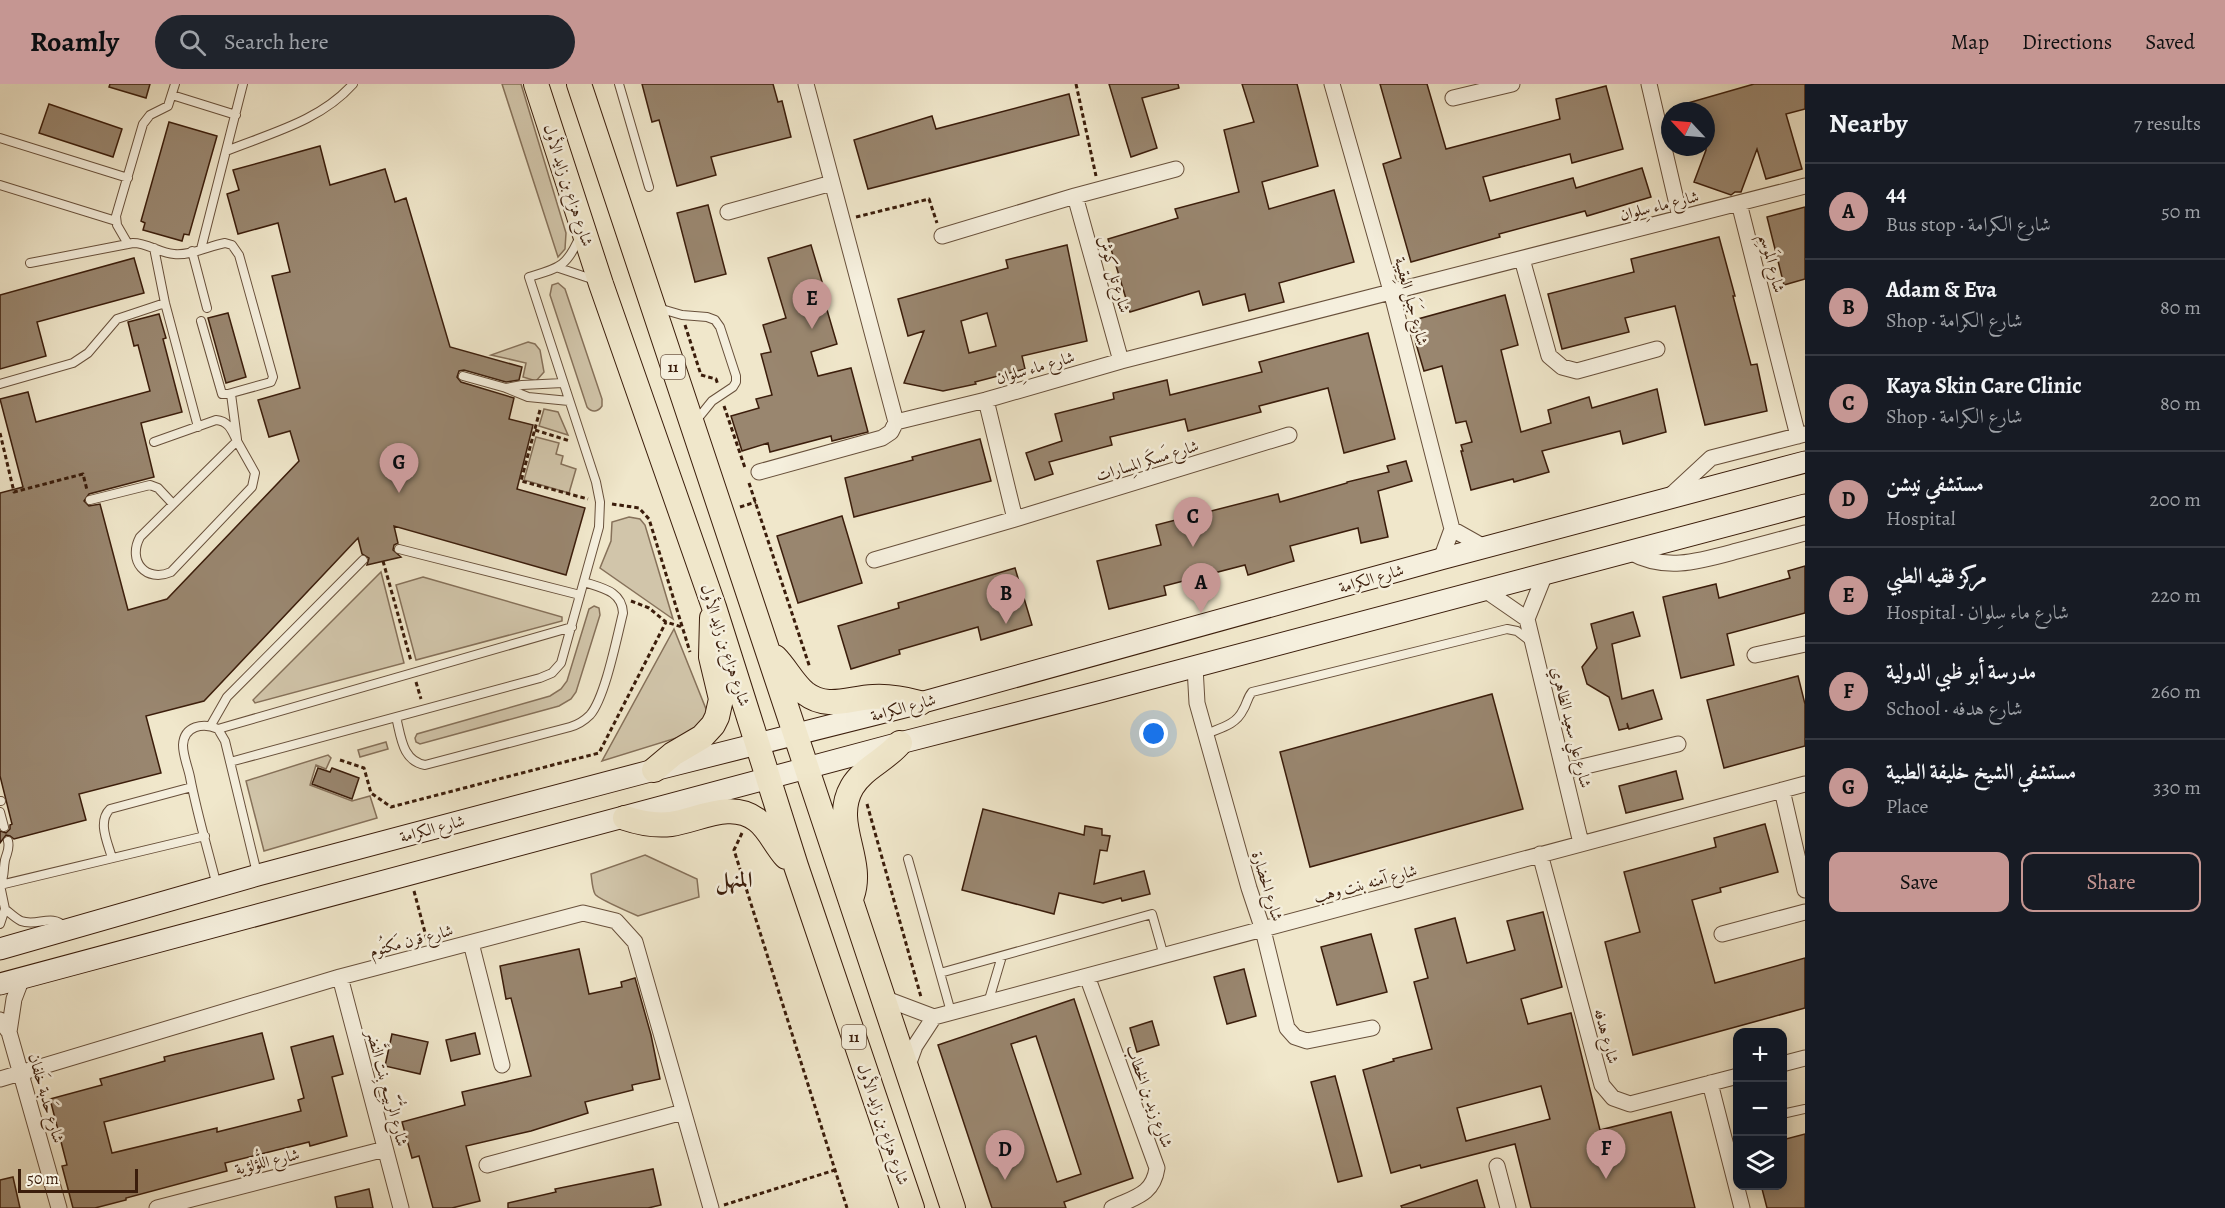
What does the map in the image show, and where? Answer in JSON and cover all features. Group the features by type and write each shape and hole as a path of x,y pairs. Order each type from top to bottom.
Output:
{"main road":[{"name":"شارع هزاع بن زايد الأول","path":"536,84 601,284 714,607 796,866 912,1208"},
{"name":"11","path":"579,84 953,1208"},
{"name":"شارع الكرامة","path":"0,950 258,875 654,770 920,703 1484,547 1805,462"},
{"name":"شارع الكرامة","path":"0,984 900,743 1805,505"},
{"path":"654,770 673,754 702,737 717,717 720,708 720,690 710,644 714,607"},
{"path":"768,650 803,691 813,698 835,703 886,697 920,703"},
{"path":"850,902 855,884 856,865 846,830 844,813 851,788 862,774 886,757 900,743"},
{"path":"625,818 644,824 664,825 726,811 750,815 762,824 782,853 796,866"}],"street":[{"path":"751,474 882,438 891,432 896,422 806,84"},
{"name":"شارع جَبَل العِقيبة","path":"1332,84 1391,291 1452,529"},
{"path":"1453,98 1512,84"},
{"path":"1649,84 1680,218"},
{"path":"942,236 1075,196 1176,169"},
{"path":"728,212 832,183"},
{"name":"شارع ماء سِلوان","path":"896,422 986,400 1121,361 1805,186"},
{"name":"شارع تل كوش","path":"1075,196 1121,361"},
{"name":"شارع المَوسِم","path":"1739,203 1801,436"},
{"path":"1522,260 1549,356 1562,367 1577,371 1657,349"},
{"path":"986,400 1015,519"},
{"name":"شارع مَسكَر المِسارات","path":"874,560 1289,435"},
{"path":"1668,499 1711,458 1801,436"},
{"path":"1441,559 1452,529 1484,547"},
{"path":"1630,552 1641,559 1672,565 1695,562 1805,533"},
{"path":"1485,590 1527,619 1545,574"},
{"name":"شارع علي سعيد الظاهري","path":"1527,619 1581,843"},
{"path":"1755,655 1805,644"},
{"name":"شارع الحضارة","path":"1195,667 1197,703 1263,930 1287,1029 1295,1037 1307,1041 1372,1028"},
{"path":"1565,771 1678,744"},
{"name":"شارع آمنه بنت وهب","path":"930,1016 988,1003 1805,784"},
{"path":"1782,790 1805,890"},
{"name":"شارع هدفه","path":"1539,854 1602,1084 1613,1098 1630,1104 1733,1077"},
{"path":"1722,934 1805,912"},
{"name":"شارع قرن مَكتُوم","path":"0,1079 340,977 583,913 615,921 634,942 712,1208"},
{"path":"471,943 502,1065"},
{"name":"شارع زيد بن الخطاب","path":"1087,976 1157,1168 1156,1179 1148,1190 1112,1208"},
{"name":"شارع الرُّبَيِّع بِنت النَّضر","path":"340,977 401,1208"},
{"name":"شارع حَدبة خَلفان","path":"22,978 5,1026 21,1073 59,1208"},
{"path":"881,997 930,1016 906,1071"},
{"path":"1787,1063 1805,1058"},
{"path":"1710,1083 1742,1208"},
{"path":"487,1165 683,1112"},
{"name":"شارع اللُّؤلؤية","path":"160,1208 385,1149"},
{"path":"1497,1166 1508,1208"}],"lane":[{"path":"128,244 118,229 116,221 143,124 150,116 168,106 175,84"},
{"path":"201,249 243,84"},
{"path":"226,151 315,115 334,103 353,84"},
{"path":"619,84 649,187"},
{"path":"172,95 236,115"},
{"path":"0,138 128,178"},
{"path":"0,185 116,221"},
{"path":"559,268 571,253 583,228"},
{"path":"30,263 128,244 142,243 172,254 225,243 232,245 237,251 273,377 270,384 224,395 221,392 201,321"},
{"path":"154,248 165,303 198,427"},
{"path":"192,251 207,308"},
{"path":"230,762 552,673 564,657 599,527 600,502 584,445 529,277 559,268 577,272 601,284"},
{"path":"0,384 73,363 88,353 117,320 165,303"},
{"path":"652,306 682,315 711,318 718,323 737,379 733,387 705,408 693,426"},
{"path":"463,376 506,388 520,395 569,401"},
{"path":"506,388 563,383"},
{"path":"231,394 237,441"},
{"path":"154,442 220,420 228,425 237,441 255,473 252,487 177,567 164,575 150,574 139,565 136,558 136,544 140,537 237,441"},
{"path":"90,500 150,485 158,488 173,504"},
{"path":"399,549 580,595"},
{"path":"214,727 228,697 363,560"},
{"path":"396,717 407,755 412,761 425,765 577,725 590,715 601,693 623,613 621,601 612,592 584,582"},
{"path":"217,887 183,744 185,737 196,726 214,727 572,627"},
{"path":"1206,734 1235,722 1244,710 1252,692 1507,628 1534,644"},
{"path":"214,727 225,741 258,875"},
{"path":"112,858 103,823 110,809 192,787"},
{"path":"0,812 4,826"},
{"path":"8,840 9,850 2,855 5,873 0,885 205,836"},
{"path":"908,859 951,1012"},
{"path":"0,885 5,909 0,924"},
{"path":"5,909 23,922 57,921 67,931"},
{"path":"940,973 1152,914 1164,956"},
{"path":"988,1003 1002,956"},
{"path":"1787,1113 1805,1109"}],"path":[{"path":"1076,84 1099,190"},
{"path":"842,220 929,199 942,236"},
{"path":"682,315 701,375 716,379 751,474 817,689 813,698"},
{"path":"543,399 521,481 600,502 634,506 647,514 692,657"},
{"path":"535,430 584,445"},
{"path":"0,433 14,492 83,474 90,500"},
{"path":"383,561 424,709"},
{"path":"617,596 650,608 666,622 682,627"},
{"path":"851,788 864,791 930,1016"},
{"path":"750,815 734,850 847,1208"},
{"path":"409,876 431,953"},
{"path":"712,1208 835,1170"}],"shaded area":[{"path":"502,84 521,84 566,233 565,249 558,257"},
{"path":"558,283 565,289 602,399 602,406 597,411 587,407 550,295 552,285"},
{"path":"528,342 535,344 540,350 544,372 536,381 523,377 526,363 491,355"},
{"path":"544,409 558,412 568,435 539,426"},
{"path":"536,437 559,443 556,454 563,456 561,464 576,469 569,493 524,480"},
{"path":"629,517 640,519 645,525 673,619 600,568 611,541 612,522"},
{"path":"381,572 404,663 255,703 253,700"},
{"path":"423,577 562,617 562,621 416,660 396,585"},
{"path":"594,606 599,608 600,615 576,692 571,699 559,706 420,744 416,742 417,734 550,696 561,689 567,681 589,609"},
{"path":"674,629 708,714 699,731 602,761"},
{"path":"386,742 388,749 360,757 358,750"},
{"path":"328,755 331,758 326,769 316,765 310,785 352,801 370,796 377,818 264,851 246,781"},
{"path":"645,855 697,879 699,897 638,916 595,894 591,874"}],"building":[{"path":"110,84 150,84 146,98 109,87"},
{"path":"642,84 773,84 778,102 782,101 791,137 711,157 716,175 677,186 659,120 652,122"},
{"path":"1109,84 1178,84 1179,88 1142,98 1157,148 1131,157"},
{"path":"1242,84 1297,84 1318,166 1262,182 1269,209 1334,190 1354,262 1279,283 1284,302 1249,311 1245,294 1203,305 1199,291 1130,312 1108,239 1178,218 1175,209 1239,192 1224,130 1254,122"},
{"path":"1380,84 1427,84 1446,149 1560,119 1556,99 1606,86 1623,149 1572,163 1570,154 1483,177 1490,201 1573,178 1576,188 1642,168 1651,197 1587,216 1585,211 1499,234 1500,237 1411,262 1383,164 1401,158"},
{"path":"1754,84 1805,84 1805,109 1786,114 1802,169 1766,179 1757,149 1741,192 1731,195 1694,182 1704,156 1715,156 1715,102 1691,102"},
{"path":"1069,94 1079,135 868,189 854,140 932,116 936,129"},
{"path":"49,104 122,129 113,157 39,133"},
{"path":"169,122 217,136 189,235 184,234 182,241 143,230 145,223 141,221"},
{"path":"320,146 330,185 385,169 395,202 406,198 450,347 522,367 519,380 506,382 464,370 459,371 457,377 461,382 514,398 509,419 533,425 517,489 585,508 566,575 394,526 398,543 394,545 393,550 401,557 367,565 369,558 362,554 358,538 204,701 146,716 161,773 79,794 86,820 14,839 6,835 0,843 0,831 6,833 12,824 0,776 0,493 23,487 0,399 28,392 36,422 150,391 138,345 134,346 128,322 159,314 166,338 163,339 182,412 141,423 154,477 89,494 84,501 89,506 100,504 128,610 167,599 299,461 290,431 269,437 258,400 300,388 272,276 290,272 278,223 238,234 227,194 239,190 233,170"},
{"path":"708,205 726,274 695,282 677,213"},
{"path":"1805,207 1805,279 1784,285 1767,217"},
{"path":"1719,237 1751,365 1757,364 1767,411 1705,425 1675,306 1625,318 1629,332 1562,349 1548,294 1634,272 1631,259"},
{"path":"811,245 837,344 811,352 818,376 851,368 868,432 832,441 831,436 770,452 768,443 742,451 731,416 759,408 756,399 772,395 761,354 771,352 763,325 786,318 768,258"},
{"path":"1067,245 1087,341 1022,356 1025,369 975,382 976,384 943,391 904,383 924,331 908,336 898,299 1008,268 1006,260","holes":["987,313 996,346 969,353 961,321"]},
{"path":"134,258 144,293 37,322 46,356 0,369 0,295"},
{"path":"1505,295 1518,345 1501,350 1521,432 1551,423 1548,410 1589,397 1592,408 1657,389 1666,432 1623,444 1620,431 1542,451 1549,472 1514,482 1513,479 1471,490 1461,451 1463,451 1461,445 1472,442 1466,421 1456,423 1442,366 1424,371 1412,330 1418,319"},
{"path":"228,313 246,377 226,383 208,318"},
{"path":"1368,333 1395,439 1344,453 1328,388 1259,406 1261,412 1188,431 1185,419 1110,437 1112,445 1049,462 1053,474 1035,480 1026,453 1062,441 1055,414 1114,399 1113,393 1167,380 1170,395 1262,372 1259,362"},
{"path":"980,439 991,481 854,517 845,478"},
{"path":"1406,461 1412,481 1378,491 1388,537 1361,543 1358,528 1290,546 1294,561 1248,575 1245,565 1164,586 1166,595 1109,609 1097,561 1161,545 1156,525 1278,494 1280,502 1389,472 1387,466"},
{"path":"842,516 862,583 798,603 777,536"},
{"path":"1805,566 1805,613 1727,634 1734,665 1681,678 1663,597 1716,584 1719,598 1790,578 1788,571"},
{"path":"1015,568 1032,625 981,640 978,627 899,650 900,654 851,669 838,626 899,608 898,603"},
{"path":"1633,612 1640,636 1612,644 1622,699 1653,690 1662,719 1629,729 1627,723 1628,728 1619,730 1609,697 1587,684 1582,667 1597,648 1591,624"},
{"path":"1798,676 1805,704 1805,746 1724,768 1707,700"},
{"path":"1492,694 1523,809 1310,867 1280,752"},
{"path":"318,768 330,772 332,768 359,778 352,799 312,784"},
{"path":"1676,771 1683,799 1626,813 1619,786"},
{"path":"983,809 1084,835 1085,826 1102,829 1102,835 1110,836 1107,851 1100,850 1094,884 1144,871 1150,894 1103,903 1059,893 1054,914 962,890"},
{"path":"1765,824 1778,872 1720,888 1721,892 1692,900 1715,983 1805,958 1805,1008 1633,1055 1605,942 1640,932 1624,872 1716,847 1714,838"},
{"path":"1543,912 1562,987 1521,999 1528,1024 1571,1013 1600,1130 1671,1112 1695,1208 1531,1208 1515,1144 1421,1168 1420,1165 1391,1173 1363,1070 1432,1049 1414,982 1428,978 1415,929 1455,918 1467,963 1515,950 1507,921","holes":["1541,1086 1550,1119 1466,1141 1457,1108"]},
{"path":"1371,934 1387,992 1337,1005 1321,947"},
{"path":"579,949 589,994 622,987 621,982 635,978 651,1035 660,1079 632,1085 633,1090 585,1102 588,1113 531,1131 466,1146 480,1201 452,1208 433,1208 419,1156 412,1158 402,1122 465,1105 462,1092 531,1076 511,998 506,999 500,966"},
{"path":"1244,969 1256,1016 1227,1024 1214,977"},
{"path":"1074,999 1133,1178 1064,1202 1066,1208 992,1208 938,1045","holes":["1036,1036 1081,1174 1057,1182 1011,1044"]},
{"path":"1152,1021 1159,1045 1137,1052 1130,1028"},
{"path":"262,1033 274,1079 104,1122 112,1153 217,1128 217,1132 301,1111 298,1100 304,1098 291,1047 333,1036 343,1074 332,1077 347,1136 310,1146 309,1142 225,1163 227,1171 126,1198 126,1200 95,1208 73,1208 62,1166 67,1165 50,1099 102,1085 100,1079 165,1061 164,1057"},
{"path":"475,1033 480,1054 451,1061 446,1040"},
{"path":"392,1034 428,1042 420,1074 385,1066"},
{"path":"1335,1076 1362,1176 1338,1182 1311,1082"},
{"path":"1805,1134 1805,1208 1767,1208 1762,1190 1787,1190 1787,1139"},
{"path":"653,1169 661,1205 648,1208 508,1208 508,1203 556,1192 555,1189"},
{"path":"13,1177 20,1208 0,1208 0,1180"},
{"path":"1477,1180 1485,1208 1402,1208 1401,1206"},
{"path":"369,1189 373,1208 337,1208 335,1197"}],"place":[{"name":"مركز فقيه الطبي","path":"812,329"},
{"name":"مستشفي الشيخ خليفة الطبية","path":"399,493"},
{"name":"Kaya Skin Care Clinic","path":"1193,547"},
{"name":"44","path":"1201,613"},
{"name":"Adam & Eva","path":"1006,624"},
{"name":"مدرسة أبو ظبي الدولية","path":"1606,1179"},
{"name":"مستشفي نيشن","path":"1005,1180"}],"district":[{"name":"المنهل","path":"734,879"}]}
